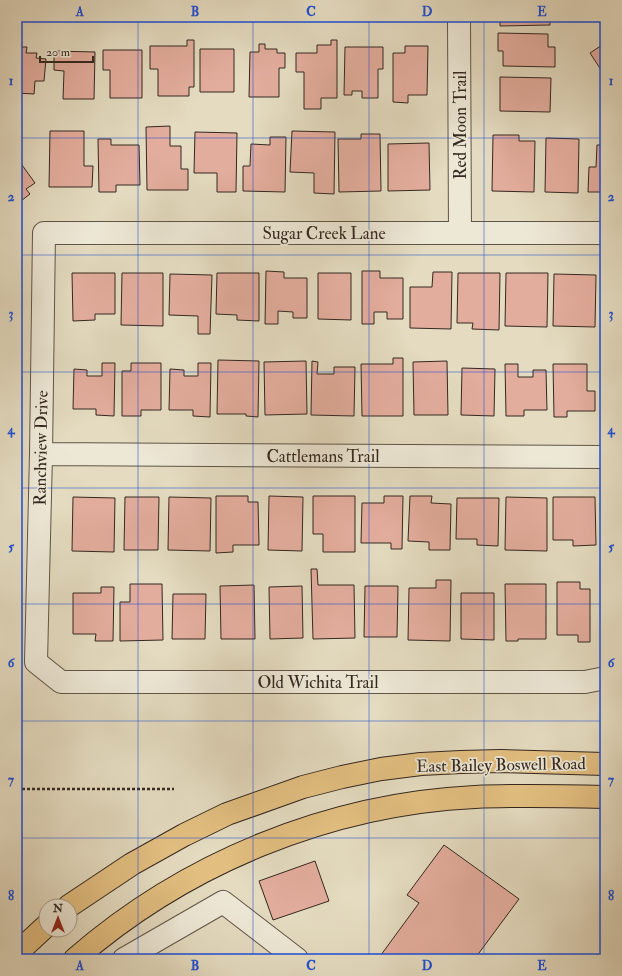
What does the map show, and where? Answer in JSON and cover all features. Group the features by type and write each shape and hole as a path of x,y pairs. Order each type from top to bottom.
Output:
{"main road":[{"name":"East Bailey Boswell Road","path":"78,900 132,864 184,835 227,814 302,787 375,770 421,764 495,761 605,764"},
{"name":"East Bailey Boswell Road","path":"75,959 117,925 147,904 180,884 214,866 250,850 322,823 367,812 436,800 475,797 605,797"},
{"path":"17,953 38,933"}],"street":[{"name":"Red Moon Trail","path":"459,17 460,233"},
{"name":"Sugar Creek Lane","path":"44,233 605,233"},
{"name":"Ranchview Drive","path":"36,662 44,233"},
{"name":"Cattlemans Trail","path":"41,454 605,458"},
{"name":"Old Wichita Trail","path":"36,662 61,682 585,682 605,678"},
{"path":"124,959 223,902 297,959"}],"path":[{"path":"17,789 174,789"}],"building":[{"path":"500,17 550,17 550,25 500,26"},
{"path":"498,33 548,34 548,47 555,47 555,67 503,66 503,51 498,51"},
{"path":"187,40 194,40 194,87 189,87 189,96 158,96 158,69 150,69 150,46 187,46"},
{"path":"331,40 337,40 337,98 321,98 321,109 304,109 304,72 296,72 296,53 317,53 317,45 331,45"},
{"path":"605,43 605,76 590,53"},
{"path":"259,44 265,44 265,49 277,49 277,53 285,53 285,68 279,68 279,97 249,97 250,52 259,52"},
{"path":"405,46 428,46 427,95 408,95 408,103 393,102 393,53 405,53"},
{"path":"17,47 27,47 26,53 37,53 36,58 46,59 44,81 35,81 34,94 17,93"},
{"path":"345,47 383,47 383,69 378,69 378,98 362,98 362,91 352,91 352,95 344,95"},
{"path":"200,49 234,49 234,92 200,92"},
{"path":"103,50 142,50 142,98 110,98 110,70 103,70"},
{"path":"54,51 95,52 94,99 63,99 64,71 54,70"},
{"path":"500,77 551,78 550,112 500,111"},
{"path":"170,126 170,146 181,146 181,169 188,169 188,190 147,190 146,127"},
{"path":"50,131 84,131 84,166 93,166 92,187 49,187"},
{"path":"292,131 335,132 334,194 314,193 314,173 290,172"},
{"path":"195,132 237,133 236,192 217,192 217,173 194,173"},
{"path":"361,134 380,134 381,191 339,192 338,139 361,139"},
{"path":"493,135 519,135 519,141 535,141 534,192 492,191"},
{"path":"270,137 286,137 285,192 243,191 243,166 250,166 251,144 270,145"},
{"path":"546,138 579,139 578,193 545,192"},
{"path":"98,139 111,139 111,145 139,145 140,185 116,185 116,192 99,192"},
{"path":"429,143 430,190 388,191 388,144"},
{"path":"597,145 605,145 605,192 588,192 589,167 596,167"},
{"path":"17,158 35,183 26,189 30,194 17,204"},
{"path":"266,271 284,272 284,278 307,278 307,318 293,318 293,312 278,311 278,324 265,324"},
{"path":"362,271 380,271 380,278 403,278 403,319 387,319 387,312 374,312 374,324 362,324"},
{"path":"433,272 452,272 451,329 410,328 410,287 432,287"},
{"path":"72,273 115,273 115,314 95,314 95,320 73,321"},
{"path":"122,273 163,273 163,326 121,325"},
{"path":"217,273 259,273 259,321 237,320 237,315 216,314"},
{"path":"318,273 351,273 351,320 318,319"},
{"path":"458,273 500,273 499,330 472,329 473,323 457,323"},
{"path":"506,273 548,273 547,327 505,326"},
{"path":"170,274 212,275 210,334 198,334 198,316 169,315"},
{"path":"554,274 596,275 595,327 553,326"},
{"path":"393,358 403,358 403,416 362,416 361,364 393,364"},
{"path":"218,360 259,361 258,417 246,416 246,414 217,414"},
{"path":"306,361 307,414 265,415 264,362"},
{"path":"312,361 318,362 317,374 334,374 334,367 355,367 354,416 311,415"},
{"path":"447,361 448,415 414,415 413,362"},
{"path":"102,363 115,363 114,416 96,415 96,409 73,409 74,369 87,370 87,376 102,376"},
{"path":"131,363 161,363 161,410 141,410 141,416 122,416 122,371 131,371"},
{"path":"198,363 211,363 210,417 193,416 193,410 169,410 170,369 184,370 184,376 198,376"},
{"path":"505,364 518,364 518,377 533,377 533,370 546,370 547,410 524,410 524,416 506,416"},
{"path":"553,364 587,364 587,391 595,391 595,411 567,411 567,417 554,417"},
{"path":"462,368 495,369 494,416 461,415"},
{"path":"216,496 248,496 248,502 258,502 259,545 233,545 233,552 216,553"},
{"path":"269,496 303,497 302,551 268,550"},
{"path":"313,496 355,496 355,552 323,552 323,534 313,534"},
{"path":"384,496 403,496 402,549 391,549 391,543 361,543 362,503 384,503"},
{"path":"410,496 432,496 431,503 451,504 450,550 429,550 429,542 408,541"},
{"path":"73,497 115,498 114,552 72,551"},
{"path":"125,497 159,497 158,550 124,550"},
{"path":"169,497 211,498 210,551 168,550"},
{"path":"506,497 547,498 547,551 505,550"},
{"path":"553,497 595,497 596,545 573,546 573,540 553,540"},
{"path":"457,498 499,498 498,546 477,545 477,539 456,539"},
{"path":"311,569 317,569 318,585 354,585 355,638 313,639"},
{"path":"436,580 451,580 450,641 408,640 409,588 436,588"},
{"path":"557,582 580,582 580,589 590,589 590,642 578,642 578,635 557,635"},
{"path":"130,584 162,584 163,640 120,641 120,602 130,602"},
{"path":"505,584 546,584 546,639 518,639 518,641 506,641"},
{"path":"254,585 255,639 221,639 220,586"},
{"path":"302,586 303,638 270,639 269,587"},
{"path":"365,586 398,586 397,637 364,637"},
{"path":"101,587 114,587 113,641 95,641 96,634 73,634 73,593 101,593"},
{"path":"461,593 494,593 494,640 461,639"},
{"path":"173,594 206,594 205,639 172,639"},
{"path":"444,845 519,899 476,957 479,959 378,959 419,903 407,895"},
{"path":"315,861 329,901 273,920 259,881"}]}
